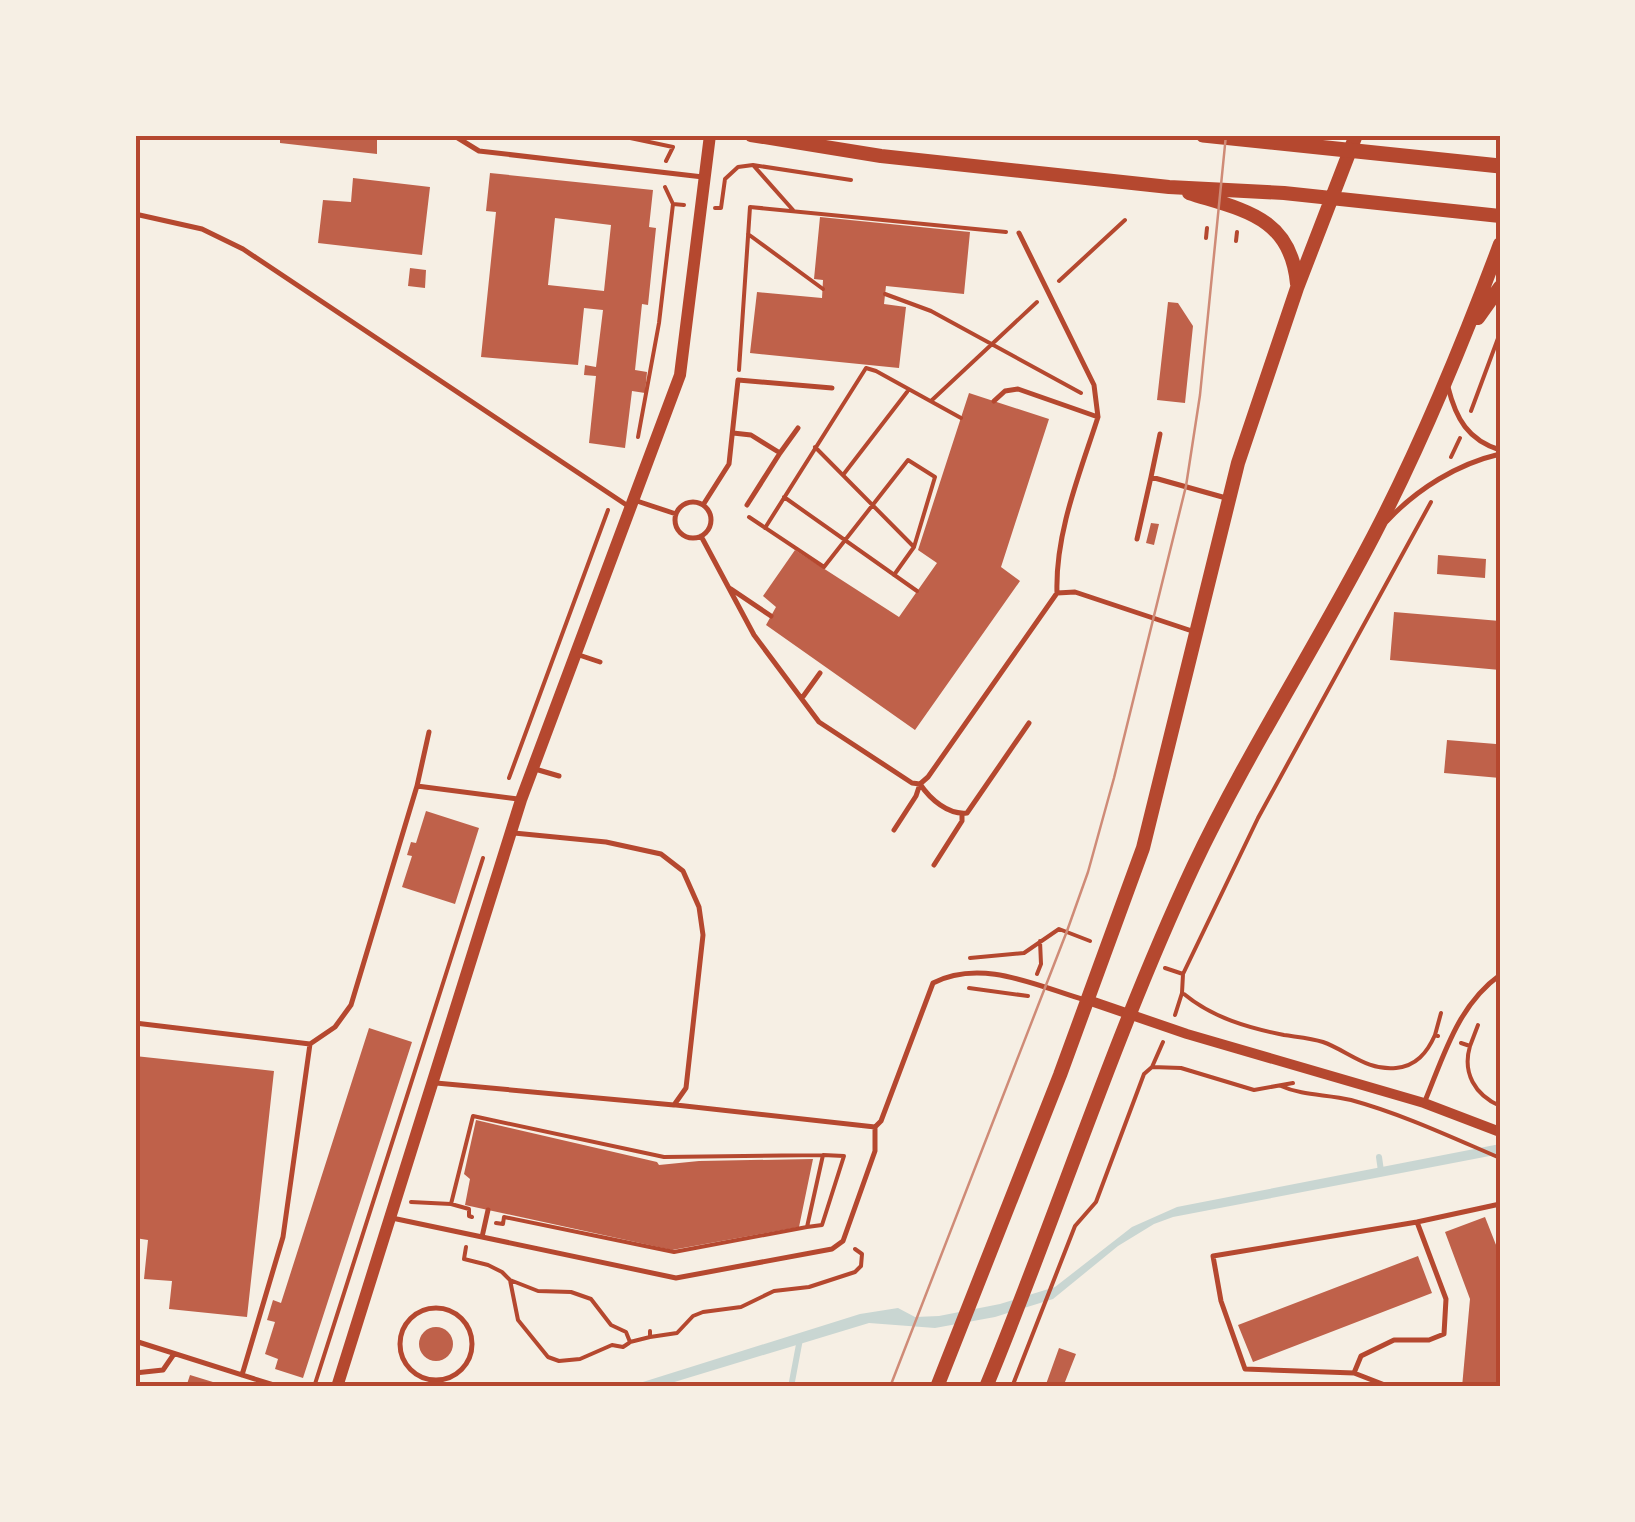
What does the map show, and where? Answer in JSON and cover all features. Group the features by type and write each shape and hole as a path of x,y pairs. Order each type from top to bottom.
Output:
{"main road":[{"path":"751,135 881,156 1169,187 1333,198 1500,216"},
{"path":"1202,135 1500,166"},
{"path":"939,1380 1088,1000 1142,848 1252,418 1356,135"},
{"path":"1169,187 1258,215 1286,246 1296,272 1297,288"},
{"path":"986,1387 1131,1013 1192,869 1374,534 1447,380 1500,244"},
{"path":"1464,339 1500,287"}],"street":[{"path":"337,1387 510,832 680,375 710,135"},
{"path":"1088,1000 1424,1104 1500,1132"}],"lane":[{"path":"453,135 479,152 703,177"},
{"path":"135,214 202,229 243,249 632,504 676,514"},
{"path":"894,830 920,784 1057,593 1068,511 1098,417 1094,385 1020,233"},
{"path":"702,505 729,464 738,380 832,388"},
{"path":"1447,380 1453,406 1464,428 1481,444 1500,452"},
{"path":"994,401 1005,391 1018,389 1098,417"},
{"path":"747,504 798,428"},
{"path":"732,434 751,435 780,453"},
{"path":"1137,539 1160,434"},
{"path":"1374,534 1408,498 1500,452"},
{"path":"1152,477 1229,498"},
{"path":"689,503 702,505 711,519 708,531 692,538 682,534 676,525 676,514 689,503"},
{"path":"700,536 754,635 819,722 904,779 920,784 928,796 951,812 967,812 1029,724"},
{"path":"728,588 771,616"},
{"path":"1057,593 1075,592 1196,633"},
{"path":"575,654 600,662"},
{"path":"802,698 820,673"},
{"path":"135,1023 310,1044 335,1027 351,1005 417,786 428,732"},
{"path":"532,768 559,776"},
{"path":"417,786 521,800"},
{"path":"934,865 962,822 962,814"},
{"path":"510,832 606,842 660,854 682,870 700,908 703,936 686,1088 674,1105"},
{"path":"392,1218 676,1278 832,1249 843,1241 875,1151 875,1127 881,1121 933,983 958,974 998,974 1088,1000"},
{"path":"1424,1104 1468,1006 1500,975"},
{"path":"242,1375 282,1237 310,1044"},
{"path":"433,1082 875,1127"},
{"path":"1390,1387 1354,1372 1244,1370 1221,1301 1213,1256 1500,1204"},
{"path":"482,1238 488,1210"},
{"path":"1354,1372 1361,1356 1374,1347 1394,1340 1429,1340 1444,1334 1446,1299 1417,1222"},
{"path":"428,1308 442,1308 466,1323 472,1336 472,1350 457,1374 428,1384 406,1366 400,1338 415,1314 428,1308"},
{"path":"135,1341 280,1387"},
{"path":"135,1372 163,1370 174,1354"}],"path":[{"path":"616,135 672,146 666,158"},
{"path":"753,165 794,211"},
{"path":"711,208 720,208 725,178 738,167 753,165 852,180"},
{"path":"664,182 673,204 686,206"},
{"path":"738,380 750,206 1020,233"},
{"path":"930,402 1125,220"},
{"path":"1206,238 1207,228"},
{"path":"1236,240 1237,232"},
{"path":"748,234 822,288"},
{"path":"885,294 931,310 1096,401"},
{"path":"1468,418 1500,332"},
{"path":"765,528 866,368 961,418"},
{"path":"843,475 908,390"},
{"path":"1446,466 1460,437"},
{"path":"816,448 914,546"},
{"path":"738,510 824,567 908,460 935,477 914,546 894,575"},
{"path":"784,497 917,592"},
{"path":"1012,1387 1077,1223 1096,1202 1144,1074 1152,1067 1170,1027 1184,974 1249,836 1433,499"},
{"path":"970,958 1024,953 1059,929 1107,946"},
{"path":"1152,964 1184,974"},
{"path":"1182,993 1201,1008 1228,1020 1322,1042 1381,1068 1415,1062 1429,1048 1442,1013"},
{"path":"1478,1025 1467,1062 1471,1082 1486,1099 1500,1106"},
{"path":"1435,1035 1470,1046"},
{"path":"1152,1067 1181,1068 1254,1090 1281,1086 1295,1092 1353,1101 1500,1158"},
{"path":"397,1198 451,1204 473,1116 664,1158 844,1156 822,1225 674,1252 504,1217"},
{"path":"807,1227 823,1154"},
{"path":"469,1234 464,1259 547,1294 571,1292 591,1299 611,1324 626,1332 630,1342"},
{"path":"510,1280 518,1320 548,1357 559,1361 580,1359 612,1345 623,1347 650,1334 677,1333 703,1312 741,1306 774,1291 809,1287 855,1272 861,1266 862,1254 843,1241"}],"shaded area":[{"path":"1500,1144 1500,1154 1173,1217 1118,1246 1053,1299 995,1317 935,1328 869,1323 658,1387 627,1387 860,1314 898,1308 915,1317 939,1316 1000,1304 1055,1287 1132,1227 1177,1207"}],"building":[{"path":"280,135 377,135 377,154 280,143"},
{"path":"490,173 653,190 649,227 656,228 648,305 642,304 635,370 647,372 645,393 632,391 625,448 589,443 596,376 584,375 585,365 596,367 603,310 584,308 578,365 481,357 496,212 486,211","holes":["555,218 611,225 604,291 548,285"]},
{"path":"353,178 430,187 422,255 318,243 323,200 351,202"},
{"path":"820,217 970,232 964,294 886,286 884,304 906,307 899,368 750,353 757,292 822,298 823,280 814,279"},
{"path":"410,268 426,270 425,288 408,286"},
{"path":"1168,302 1178,303 1193,326 1185,403 1157,400"},
{"path":"969,393 1049,419 1001,567 1020,581 915,730 766,625 776,607 763,596 795,550 899,617 937,563 918,550"},
{"path":"1151,523 1159,524 1154,545 1146,543"},
{"path":"1438,555 1486,559 1485,578 1437,574"},
{"path":"1394,612 1500,621 1500,670 1390,660"},
{"path":"1497,728 1500,778 1444,773 1447,740 1496,744"},
{"path":"426,811 479,828 455,904 402,887 412,856 407,855 411,842 416,843"},
{"path":"369,1028 412,1042 303,1378 275,1369 278,1359 265,1354 275,1322 267,1320 273,1300 281,1303"},
{"path":"135,1056 274,1071 247,1317 169,1309 172,1281 144,1279 148,1240 135,1238"},
{"path":"476,1120 659,1165 813,1159 799,1227 672,1250 465,1205 470,1179 464,1174"},
{"path":"1485,1217 1500,1255 1500,1387 1462,1387 1470,1299 1445,1232"},
{"path":"1418,1256 1432,1293 1253,1362 1238,1325"},
{"path":"436,1327 448,1332 453,1344 448,1356 436,1361 424,1356 419,1344 424,1332"},
{"path":"1059,1348 1076,1354 1063,1387 1045,1387"},
{"path":"190,1375 226,1386 226,1387 186,1387"}],"waterway":[{"path":"1379,1157 1381,1171"},
{"path":"791,1387 800,1339"}],"tram line":[{"path":"890,1387 1067,931 1114,778 1186,486 1200,395 1226,135"}]}
